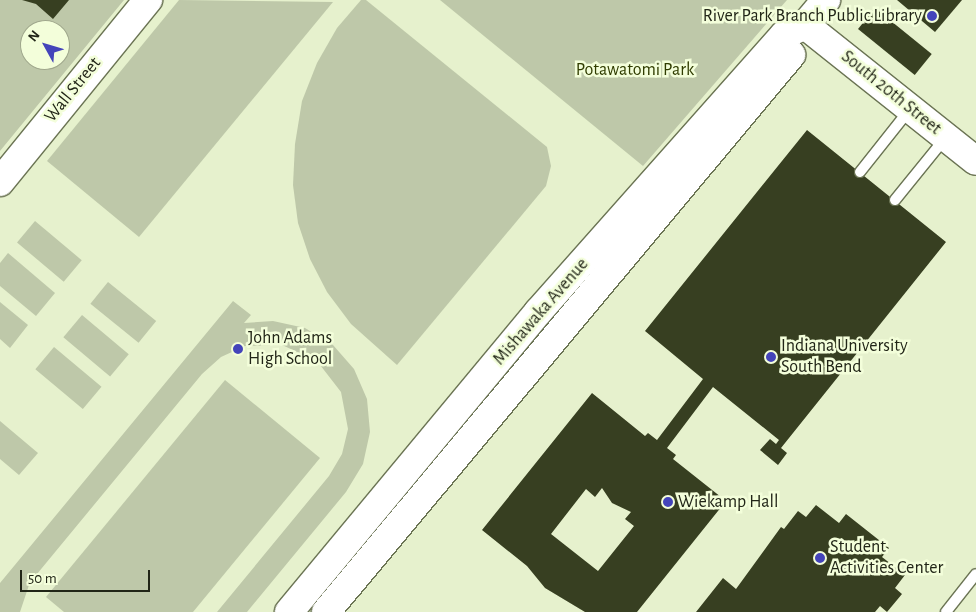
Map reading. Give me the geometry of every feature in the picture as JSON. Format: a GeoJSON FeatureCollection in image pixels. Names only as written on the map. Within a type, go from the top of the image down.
{"type":"FeatureCollection","features":[{"type":"Feature","properties":{"kind":"main road","name":"Wall Street"},"geometry":{"type":"LineString","coordinates":[[0,182],[148,0]]}},
{"type":"Feature","properties":{"kind":"main road","name":"Mishawaka Avenue"},"geometry":{"type":"LineString","coordinates":[[326,612],[799,46],[805,25],[826,0]]}},
{"type":"Feature","properties":{"kind":"main road","name":"Mishawaka Avenue"},"geometry":{"type":"LineString","coordinates":[[290,612],[538,312],[784,35],[805,25]]}},
{"type":"Feature","properties":{"kind":"main road","name":"South 20th Street"},"geometry":{"type":"LineString","coordinates":[[805,25],[976,161]]}},
{"type":"Feature","properties":{"kind":"lane"},"geometry":{"type":"LineString","coordinates":[[860,172],[911,108]]}},
{"type":"Feature","properties":{"kind":"lane"},"geometry":{"type":"LineString","coordinates":[[895,200],[946,137]]}},
{"type":"Feature","properties":{"kind":"lane"},"geometry":{"type":"LineString","coordinates":[[946,612],[976,574]]}},
{"type":"Feature","properties":{"kind":"green space"},"geometry":{"type":"Polygon","coordinates":[[[0,0],[124,0],[70,66],[70,20],[20,20],[20,70],[67,70],[0,151],[0,0]]]}},
{"type":"Feature","properties":{"kind":"green space"},"geometry":{"type":"Polygon","coordinates":[[[179,0],[333,2],[139,237],[47,161],[179,0]]]}},
{"type":"Feature","properties":{"kind":"green space"},"geometry":{"type":"Polygon","coordinates":[[[361,0],[366,0],[547,147],[551,166],[546,186],[397,365],[351,324],[327,292],[310,259],[298,223],[293,185],[295,144],[302,101],[317,63],[337,28],[361,0]]]}},
{"type":"Feature","properties":{"kind":"green space","name":"Potawatomi Park"},"geometry":{"type":"Polygon","coordinates":[[[440,0],[787,0],[643,166],[440,0]]]}},
{"type":"Feature","properties":{"kind":"green space"},"geometry":{"type":"Polygon","coordinates":[[[35,221],[82,260],[64,282],[17,242],[35,221]]]}},
{"type":"Feature","properties":{"kind":"green space"},"geometry":{"type":"Polygon","coordinates":[[[8,253],[55,293],[36,316],[0,286],[0,263],[8,253]]]}},
{"type":"Feature","properties":{"kind":"green space"},"geometry":{"type":"Polygon","coordinates":[[[108,282],[156,321],[139,343],[90,304],[108,282]]]}},
{"type":"Feature","properties":{"kind":"green space"},"geometry":{"type":"Polygon","coordinates":[[[233,301],[251,315],[244,323],[273,321],[305,328],[333,345],[354,369],[367,399],[370,432],[363,464],[346,492],[247,612],[217,612],[329,476],[342,454],[348,429],[341,392],[317,361],[282,345],[245,346],[221,357],[202,374],[37,574],[29,585],[20,612],[0,612],[0,583],[233,301]]]}},
{"type":"Feature","properties":{"kind":"green space"},"geometry":{"type":"Polygon","coordinates":[[[0,302],[28,325],[10,348],[0,339],[0,302]]]}},
{"type":"Feature","properties":{"kind":"green space"},"geometry":{"type":"Polygon","coordinates":[[[82,315],[129,354],[110,376],[63,337],[82,315]]]}},
{"type":"Feature","properties":{"kind":"green space"},"geometry":{"type":"Polygon","coordinates":[[[54,347],[101,387],[83,409],[35,369],[54,347]]]}},
{"type":"Feature","properties":{"kind":"green space"},"geometry":{"type":"Polygon","coordinates":[[[225,380],[320,458],[193,612],[64,612],[46,597],[225,380]]]}},
{"type":"Feature","properties":{"kind":"green space"},"geometry":{"type":"Polygon","coordinates":[[[0,421],[38,453],[19,475],[0,459],[0,421]]]}},
{"type":"Feature","properties":{"kind":"building"},"geometry":{"type":"Polygon","coordinates":[[[22,0],[69,0],[53,19],[36,4],[22,0]]]}},
{"type":"Feature","properties":{"kind":"building","name":"River Park Branch Public Library"},"geometry":{"type":"Polygon","coordinates":[[[897,0],[962,0],[935,32],[897,0]]]}},
{"type":"Feature","properties":{"kind":"building"},"geometry":{"type":"Polygon","coordinates":[[[875,8],[932,54],[915,75],[858,29],[875,8]]]}},
{"type":"Feature","properties":{"kind":"building"},"geometry":{"type":"Polygon","coordinates":[[[807,130],[946,242],[781,448],[787,453],[778,465],[760,450],[770,439],[776,444],[779,440],[713,387],[667,448],[676,455],[673,459],[726,501],[637,612],[585,612],[545,588],[527,566],[482,530],[592,393],[645,436],[648,433],[657,440],[703,379],[645,331],[807,130]],[[602,488],[595,497],[586,489],[551,534],[598,571],[634,526],[625,519],[631,512],[612,503],[602,488]]]}},
{"type":"Feature","properties":{"kind":"building","name":"Student Activities Center"},"geometry":{"type":"Polygon","coordinates":[[[816,505],[839,523],[846,514],[889,548],[882,557],[905,575],[895,588],[902,594],[887,612],[880,606],[875,612],[696,612],[723,578],[736,589],[781,527],[784,529],[798,511],[806,517],[816,505]]]}},
{"type":"Feature","properties":{"kind":"place","name":"River Park Branch Public Library"},"geometry":{"type":"Point","coordinates":[932,16]}},
{"type":"Feature","properties":{"kind":"place","name":"John Adams High School"},"geometry":{"type":"Point","coordinates":[238,349]}},
{"type":"Feature","properties":{"kind":"place","name":"Indiana University South Bend"},"geometry":{"type":"Point","coordinates":[771,357]}},
{"type":"Feature","properties":{"kind":"place","name":"Wiekamp Hall"},"geometry":{"type":"Point","coordinates":[668,502]}},
{"type":"Feature","properties":{"kind":"place","name":"Student Activities Center"},"geometry":{"type":"Point","coordinates":[820,558]}}]}
